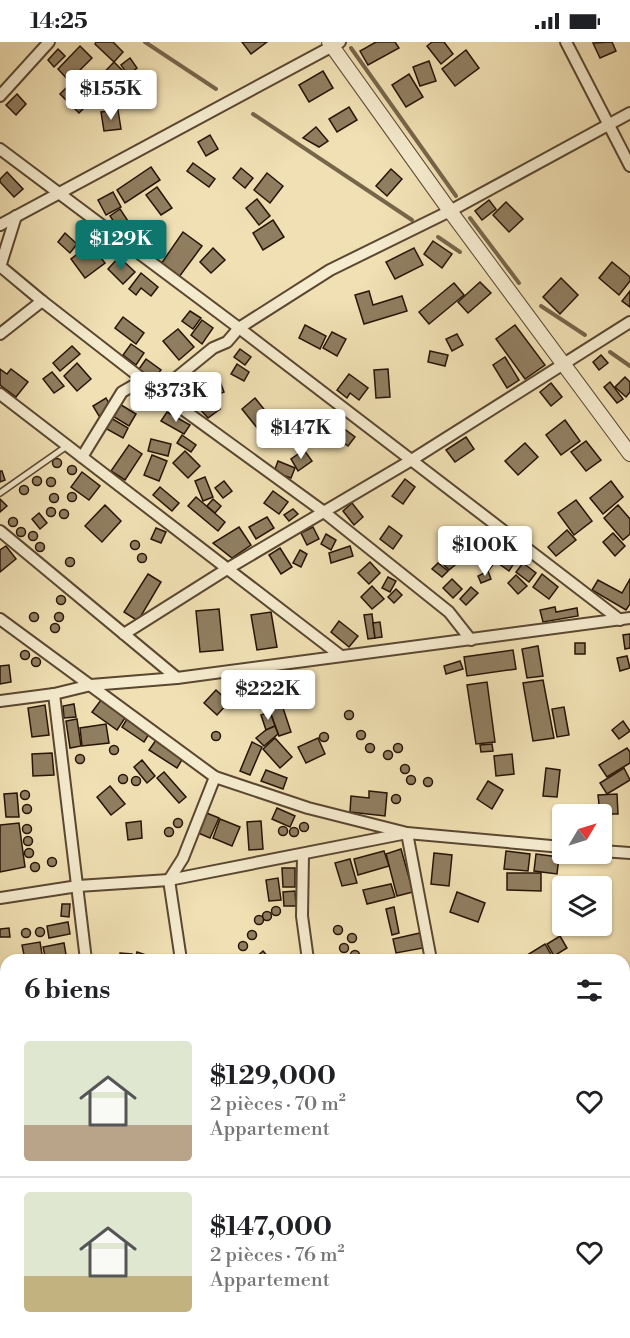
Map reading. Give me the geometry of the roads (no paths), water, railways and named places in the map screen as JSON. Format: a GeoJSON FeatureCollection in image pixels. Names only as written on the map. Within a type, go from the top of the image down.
{"type":"FeatureCollection","features":[{"type":"Feature","properties":{"kind":"street"},"geometry":{"type":"LineString","coordinates":[[0,96],[50,42]]}},
{"type":"Feature","properties":{"kind":"street"},"geometry":{"type":"LineString","coordinates":[[566,42],[630,166]]}},
{"type":"Feature","properties":{"kind":"street"},"geometry":{"type":"LineString","coordinates":[[0,225],[333,43],[450,211],[630,454]]}},
{"type":"Feature","properties":{"kind":"street"},"geometry":{"type":"LineString","coordinates":[[159,392],[213,348],[227,342],[239,328],[330,270],[450,211],[630,112]]}},
{"type":"Feature","properties":{"kind":"street"},"geometry":{"type":"LineString","coordinates":[[0,149],[239,328],[410,461],[625,619]]}},
{"type":"Feature","properties":{"kind":"street"},"geometry":{"type":"LineString","coordinates":[[16,216],[0,266],[42,302],[143,380],[324,512],[449,612],[471,640]]}},
{"type":"Feature","properties":{"kind":"street"},"geometry":{"type":"LineString","coordinates":[[0,334],[42,302]]}},
{"type":"Feature","properties":{"kind":"street"},"geometry":{"type":"LineString","coordinates":[[124,634],[227,569],[410,461],[630,322]]}},
{"type":"Feature","properties":{"kind":"street"},"geometry":{"type":"LineString","coordinates":[[82,457],[122,392],[143,380]]}},
{"type":"Feature","properties":{"kind":"street"},"geometry":{"type":"LineString","coordinates":[[0,394],[341,656]]}},
{"type":"Feature","properties":{"kind":"street"},"geometry":{"type":"LineString","coordinates":[[0,531],[177,678]]}},
{"type":"Feature","properties":{"kind":"street"},"geometry":{"type":"LineString","coordinates":[[0,619],[215,777],[308,808],[407,833],[552,846]]}},
{"type":"Feature","properties":{"kind":"street"},"geometry":{"type":"LineString","coordinates":[[0,701],[54,694],[92,685],[177,678],[625,619]]}},
{"type":"Feature","properties":{"kind":"street"},"geometry":{"type":"LineString","coordinates":[[54,694],[86,954]]}},
{"type":"Feature","properties":{"kind":"street"},"geometry":{"type":"LineString","coordinates":[[180,954],[169,880],[183,858],[215,777]]}},
{"type":"Feature","properties":{"kind":"street"},"geometry":{"type":"LineString","coordinates":[[0,898],[78,886],[169,880],[407,833]]}},
{"type":"Feature","properties":{"kind":"street"},"geometry":{"type":"LineString","coordinates":[[407,833],[430,954]]}},
{"type":"Feature","properties":{"kind":"street"},"geometry":{"type":"LineString","coordinates":[[612,852],[630,853]]}},
{"type":"Feature","properties":{"kind":"street"},"geometry":{"type":"LineString","coordinates":[[303,855],[302,916],[307,954]]}},
{"type":"Feature","properties":{"kind":"lane"},"geometry":{"type":"LineString","coordinates":[[0,494],[67,445]]}},
{"type":"Feature","properties":{"kind":"waterway"},"geometry":{"type":"LineString","coordinates":[[145,42],[216,89]]}},
{"type":"Feature","properties":{"kind":"waterway"},"geometry":{"type":"LineString","coordinates":[[351,48],[456,196]]}},
{"type":"Feature","properties":{"kind":"waterway"},"geometry":{"type":"LineString","coordinates":[[253,114],[412,220]]}},
{"type":"Feature","properties":{"kind":"waterway"},"geometry":{"type":"LineString","coordinates":[[470,218],[519,283]]}},
{"type":"Feature","properties":{"kind":"waterway"},"geometry":{"type":"LineString","coordinates":[[438,237],[460,252]]}},
{"type":"Feature","properties":{"kind":"waterway"},"geometry":{"type":"LineString","coordinates":[[541,306],[585,335]]}},
{"type":"Feature","properties":{"kind":"waterway"},"geometry":{"type":"LineString","coordinates":[[610,352],[630,366]]}}]}
